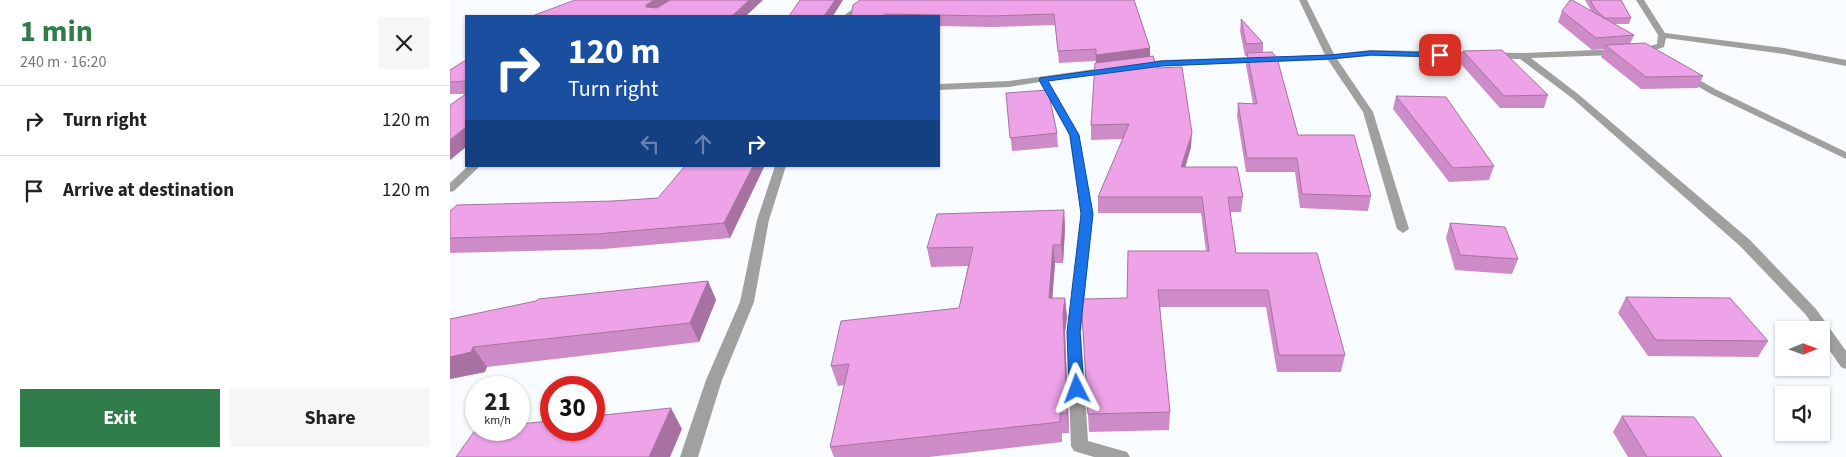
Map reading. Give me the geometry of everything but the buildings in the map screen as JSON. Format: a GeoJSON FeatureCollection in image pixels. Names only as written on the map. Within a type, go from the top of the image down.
{"type":"FeatureCollection","features":[{"type":"Feature","properties":{"kind":"street"},"geometry":{"type":"LineString","coordinates":[[848,15],[871,0]]}},
{"type":"Feature","properties":{"kind":"street"},"geometry":{"type":"LineString","coordinates":[[1303,0],[1330,57],[1368,112],[1403,229]]}},
{"type":"Feature","properties":{"kind":"street"},"geometry":{"type":"LineString","coordinates":[[1134,67],[1162,63],[1330,57],[1371,53],[1522,56],[1644,51],[1661,46],[1662,34],[1640,0]]}},
{"type":"Feature","properties":{"kind":"street"},"geometry":{"type":"LineString","coordinates":[[1662,34],[1784,51],[1846,63]]}},
{"type":"Feature","properties":{"kind":"street"},"geometry":{"type":"LineString","coordinates":[[1644,51],[1660,60]]}},
{"type":"Feature","properties":{"kind":"street"},"geometry":{"type":"LineString","coordinates":[[1522,56],[1575,96],[1745,243],[1811,312],[1846,363]]}},
{"type":"Feature","properties":{"kind":"street"},"geometry":{"type":"LineString","coordinates":[[940,87],[1009,84],[1116,69]]}},
{"type":"Feature","properties":{"kind":"street"},"geometry":{"type":"LineString","coordinates":[[1675,69],[1714,92],[1846,156]]}},
{"type":"Feature","properties":{"kind":"street"},"geometry":{"type":"LineString","coordinates":[[1043,80],[1074,135],[1087,214],[1074,332],[1080,446],[1121,457]]}},
{"type":"Feature","properties":{"kind":"street"},"geometry":{"type":"LineString","coordinates":[[450,189],[474,167]]}},
{"type":"Feature","properties":{"kind":"street"},"geometry":{"type":"LineString","coordinates":[[689,457],[714,380],[747,302],[763,220],[781,167]]}},
{"type":"Feature","properties":{"kind":"route"},"geometry":{"type":"LineString","coordinates":[[1077,389],[1074,332],[1087,214],[1074,135],[1043,80],[1162,63],[1330,57],[1371,53],[1440,55]]}}]}
